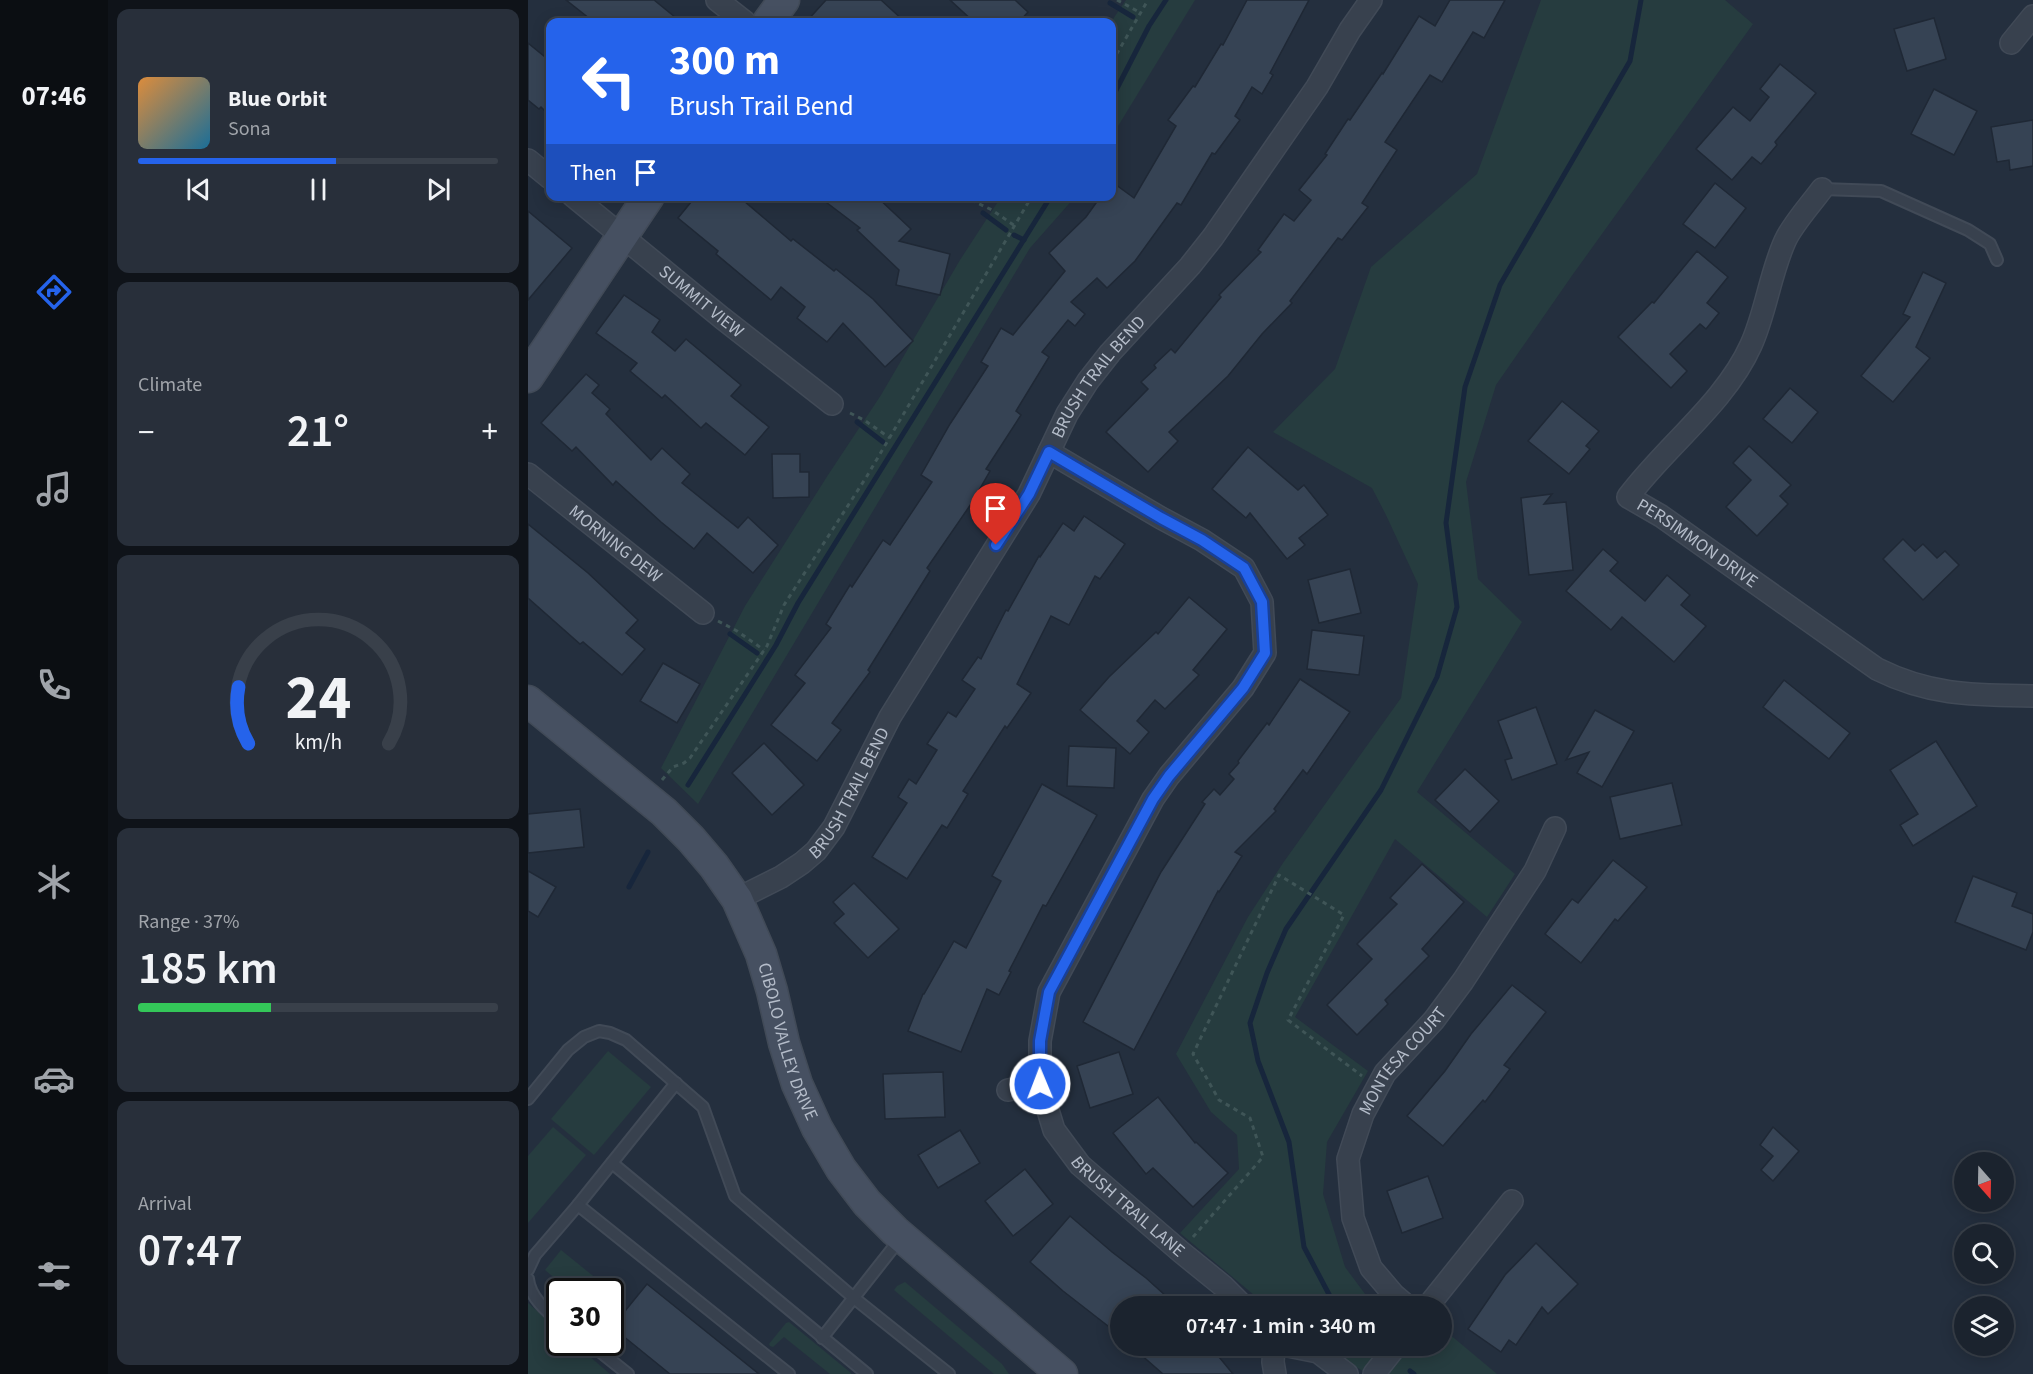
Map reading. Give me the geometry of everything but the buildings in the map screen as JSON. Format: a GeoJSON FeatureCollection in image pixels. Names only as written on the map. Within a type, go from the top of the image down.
{"type":"FeatureCollection","features":[{"type":"Feature","properties":{"kind":"main road"},"geometry":{"type":"LineString","coordinates":[[771,18],[784,0]]}},
{"type":"Feature","properties":{"kind":"main road"},"geometry":{"type":"LineString","coordinates":[[528,378],[646,201]]}},
{"type":"Feature","properties":{"kind":"main road","name":"CIBOLO VALLEY DRIVE"},"geometry":{"type":"LineString","coordinates":[[528,701],[664,812],[714,866],[737,899],[761,954],[797,1083],[817,1128],[842,1170],[867,1203],[902,1237],[1062,1374]]}},
{"type":"Feature","properties":{"kind":"street"},"geometry":{"type":"LineString","coordinates":[[717,0],[740,18]]}},
{"type":"Feature","properties":{"kind":"street","name":"BRUSH TRAIL BEND"},"geometry":{"type":"LineString","coordinates":[[737,899],[781,877],[802,863],[816,851],[834,827],[890,717],[1029,494],[1067,414],[1088,381],[1213,237],[1317,87],[1350,30],[1371,0]]}},
{"type":"Feature","properties":{"kind":"street"},"geometry":{"type":"LineString","coordinates":[[2011,43],[2033,16]]}},
{"type":"Feature","properties":{"kind":"street"},"geometry":{"type":"LineString","coordinates":[[528,160],[546,175]]}},
{"type":"Feature","properties":{"kind":"street","name":"PERSIMMON DRIVE"},"geometry":{"type":"LineString","coordinates":[[1822,189],[1785,240],[1751,345],[1735,374],[1717,399],[1648,470],[1628,497],[1661,516],[1877,669],[1901,681],[1938,691],[2033,696]]}},
{"type":"Feature","properties":{"kind":"street","name":"SUMMIT VIEW"},"geometry":{"type":"LineString","coordinates":[[579,201],[832,404]]}},
{"type":"Feature","properties":{"kind":"street","name":"BRUSH TRAIL LANE"},"geometry":{"type":"LineString","coordinates":[[1049,452],[1202,540],[1244,568],[1262,602],[1265,653],[1243,688],[1169,776],[1153,799],[1049,992],[1040,1041],[1040,1084],[1054,1130],[1080,1165],[1233,1296]]}},
{"type":"Feature","properties":{"kind":"street","name":"MORNING DEW"},"geometry":{"type":"LineString","coordinates":[[528,474],[704,613]]}},
{"type":"Feature","properties":{"kind":"street","name":"MONTESA COURT"},"geometry":{"type":"LineString","coordinates":[[1395,1296],[1371,1268],[1353,1218],[1348,1159],[1363,1114],[1385,1073],[1434,1020],[1463,981],[1535,871],[1555,828]]}},
{"type":"Feature","properties":{"kind":"street"},"geometry":{"type":"LineString","coordinates":[[1008,1090],[1040,1084]]}},
{"type":"Feature","properties":{"kind":"street"},"geometry":{"type":"LineString","coordinates":[[1436,1296],[1512,1201]]}},
{"type":"Feature","properties":{"kind":"street"},"geometry":{"type":"LineString","coordinates":[[1273,1356],[1275,1374]]}},
{"type":"Feature","properties":{"kind":"street"},"geometry":{"type":"LineString","coordinates":[[1323,1356],[1347,1374]]}},
{"type":"Feature","properties":{"kind":"street"},"geometry":{"type":"LineString","coordinates":[[1374,1374],[1388,1356]]}},
{"type":"Feature","properties":{"kind":"lane"},"geometry":{"type":"LineString","coordinates":[[1822,189],[1881,191],[1968,230],[1990,244],[1997,260]]}},
{"type":"Feature","properties":{"kind":"lane"},"geometry":{"type":"LineString","coordinates":[[528,1099],[568,1050],[584,1037],[599,1031],[626,1040],[703,1107],[735,1197],[854,1298],[949,1374]]}},
{"type":"Feature","properties":{"kind":"lane"},"geometry":{"type":"LineString","coordinates":[[528,1270],[535,1255],[676,1083]]}},
{"type":"Feature","properties":{"kind":"lane"},"geometry":{"type":"LineString","coordinates":[[612,1163],[867,1374]]}},
{"type":"Feature","properties":{"kind":"lane"},"geometry":{"type":"LineString","coordinates":[[578,1205],[789,1374]]}},
{"type":"Feature","properties":{"kind":"lane"},"geometry":{"type":"LineString","coordinates":[[822,1338],[902,1237]]}},
{"type":"Feature","properties":{"kind":"lane"},"geometry":{"type":"LineString","coordinates":[[528,1279],[529,1288],[546,1311]]}},
{"type":"Feature","properties":{"kind":"lane"},"geometry":{"type":"LineString","coordinates":[[606,1356],[628,1374]]}},
{"type":"Feature","properties":{"kind":"path"},"geometry":{"type":"LineString","coordinates":[[1117,0],[1141,13]]}},
{"type":"Feature","properties":{"kind":"path"},"geometry":{"type":"LineString","coordinates":[[1116,55],[1148,0]]}},
{"type":"Feature","properties":{"kind":"path"},"geometry":{"type":"LineString","coordinates":[[973,201],[992,210],[1015,226]]}},
{"type":"Feature","properties":{"kind":"path"},"geometry":{"type":"LineString","coordinates":[[647,798],[673,767],[690,758],[764,650],[784,605],[890,438],[1029,201]]}},
{"type":"Feature","properties":{"kind":"path"},"geometry":{"type":"LineString","coordinates":[[832,404],[864,420],[890,438]]}},
{"type":"Feature","properties":{"kind":"path"},"geometry":{"type":"LineString","coordinates":[[704,613],[737,631],[764,650]]}},
{"type":"Feature","properties":{"kind":"path"},"geometry":{"type":"LineString","coordinates":[[1180,1252],[1263,1157],[1250,1118],[1219,1100],[1193,1054],[1279,875],[1344,915],[1288,1020],[1377,1087]]}},
{"type":"Feature","properties":{"kind":"green space"},"geometry":{"type":"Polygon","coordinates":[[[1126,0],[1195,0],[1116,129],[1116,18],[1114,18],[1126,0]]]}},
{"type":"Feature","properties":{"kind":"green space"},"geometry":{"type":"Polygon","coordinates":[[[1541,0],[1725,0],[1753,24],[1496,385],[1466,482],[1478,579],[1522,622],[1417,792],[1515,874],[1487,917],[1395,839],[1295,1017],[1368,1071],[1327,1142],[1323,1194],[1345,1267],[1367,1296],[1255,1296],[1180,1233],[1239,1169],[1237,1135],[1211,1112],[1176,1054],[1248,917],[1283,863],[1401,698],[1418,584],[1372,488],[1273,432],[1335,369],[1371,267],[1477,174],[1541,0]]]}},
{"type":"Feature","properties":{"kind":"green space"},"geometry":{"type":"Polygon","coordinates":[[[998,201],[1071,201],[1030,248],[698,804],[661,768],[745,606],[881,395],[960,260],[998,201]]]}},
{"type":"Feature","properties":{"kind":"green space"},"geometry":{"type":"Polygon","coordinates":[[[608,1051],[651,1087],[594,1155],[551,1119],[608,1051]]]}},
{"type":"Feature","properties":{"kind":"green space"},"geometry":{"type":"Polygon","coordinates":[[[553,1127],[586,1155],[528,1223],[528,1156],[553,1127]]]}},
{"type":"Feature","properties":{"kind":"green space"},"geometry":{"type":"Polygon","coordinates":[[[561,1250],[596,1278],[555,1278],[545,1270],[561,1250]]]}},
{"type":"Feature","properties":{"kind":"green space"},"geometry":{"type":"Polygon","coordinates":[[[905,1282],[1002,1364],[1009,1374],[994,1374],[894,1290],[905,1282]]]}},
{"type":"Feature","properties":{"kind":"green space"},"geometry":{"type":"Polygon","coordinates":[[[528,1303],[546,1319],[546,1356],[589,1356],[610,1374],[528,1374],[528,1303]]]}},
{"type":"Feature","properties":{"kind":"green space"},"geometry":{"type":"Polygon","coordinates":[[[789,1322],[851,1374],[830,1374],[784,1337],[773,1347],[770,1346],[769,1344],[789,1322]]]}},
{"type":"Feature","properties":{"kind":"green space"},"geometry":{"type":"Polygon","coordinates":[[[1452,1336],[1497,1374],[1368,1374],[1338,1356],[1452,1356],[1452,1336]]]}},
{"type":"Feature","properties":{"kind":"waterway"},"geometry":{"type":"LineString","coordinates":[[1116,90],[1149,26],[1166,0]]}},
{"type":"Feature","properties":{"kind":"waterway"},"geometry":{"type":"LineString","coordinates":[[1330,1296],[1304,1247],[1289,1142],[1258,1061],[1250,1023],[1267,973],[1286,929],[1381,790],[1437,677],[1457,607],[1446,523],[1465,387],[1500,285],[1630,61],[1641,0]]}},
{"type":"Feature","properties":{"kind":"waterway"},"geometry":{"type":"LineString","coordinates":[[1110,3],[1133,17]]}},
{"type":"Feature","properties":{"kind":"waterway"},"geometry":{"type":"LineString","coordinates":[[688,785],[776,645],[798,603],[1048,201]]}},
{"type":"Feature","properties":{"kind":"waterway"},"geometry":{"type":"LineString","coordinates":[[983,213],[1006,230]]}},
{"type":"Feature","properties":{"kind":"waterway"},"geometry":{"type":"LineString","coordinates":[[1014,235],[1024,240]]}},
{"type":"Feature","properties":{"kind":"waterway"},"geometry":{"type":"LineString","coordinates":[[857,422],[883,442]]}},
{"type":"Feature","properties":{"kind":"waterway"},"geometry":{"type":"LineString","coordinates":[[730,634],[757,653]]}},
{"type":"Feature","properties":{"kind":"waterway"},"geometry":{"type":"LineString","coordinates":[[629,887],[648,852]]}},
{"type":"Feature","properties":{"kind":"waterway"},"geometry":{"type":"LineString","coordinates":[[1410,1371],[1414,1374]]}},
{"type":"Feature","properties":{"kind":"route"},"geometry":{"type":"LineString","coordinates":[[996,545],[1029,494],[1049,452],[1202,540],[1244,568],[1262,602],[1265,653],[1243,688],[1169,776],[1153,799],[1049,992],[1040,1041],[1040,1084]]}}]}
